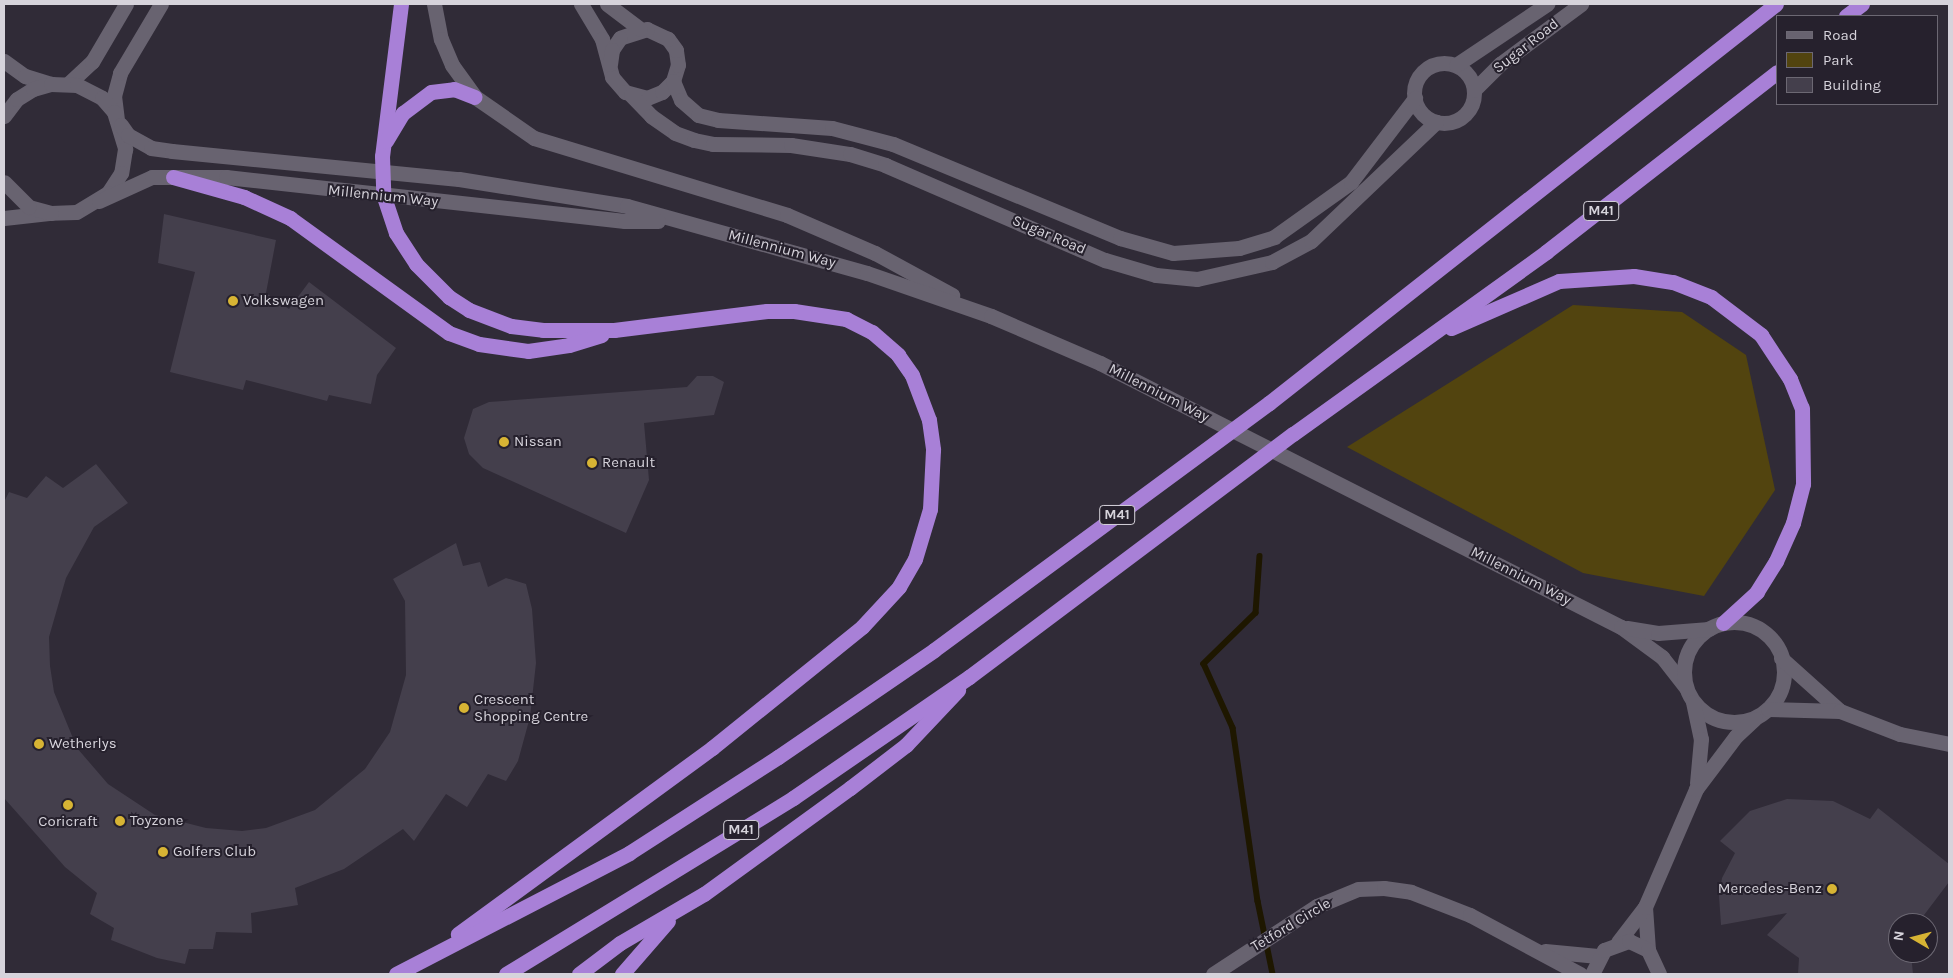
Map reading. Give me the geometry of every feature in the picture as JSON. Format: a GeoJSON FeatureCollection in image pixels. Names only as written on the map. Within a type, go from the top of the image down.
{"type":"FeatureCollection","features":[{"type":"Feature","properties":{"kind":"highway"},"geometry":{"type":"LineString","coordinates":[[401,4],[382,156],[384,194],[396,233],[416,264],[448,297],[469,310],[512,326],[614,330],[794,310],[846,319],[872,332],[912,375],[929,420],[932,470],[930,509],[915,559],[898,587],[862,627],[712,748],[416,965]]}},
{"type":"Feature","properties":{"kind":"highway","name":"M41"},"geometry":{"type":"LineString","coordinates":[[396,974],[629,853],[778,757],[934,650],[1269,403],[1776,4]]}},
{"type":"Feature","properties":{"kind":"highway"},"geometry":{"type":"LineString","coordinates":[[1847,15],[1862,4]]}},
{"type":"Feature","properties":{"kind":"highway","name":"M41"},"geometry":{"type":"LineString","coordinates":[[506,974],[793,798],[969,677],[1612,202],[1776,73]]}},
{"type":"Feature","properties":{"kind":"highway"},"geometry":{"type":"LineString","coordinates":[[382,156],[394,124],[422,97],[447,89],[475,97]]}},
{"type":"Feature","properties":{"kind":"highway"},"geometry":{"type":"LineString","coordinates":[[173,177],[244,197],[290,218],[421,317],[448,333],[479,344],[528,352],[569,345],[614,330]]}},
{"type":"Feature","properties":{"kind":"highway"},"geometry":{"type":"LineString","coordinates":[[1419,343],[1528,292],[1588,276],[1673,282],[1711,296],[1760,336],[1790,379],[1802,408],[1803,484],[1793,523],[1776,561],[1757,592],[1716,626]]}},
{"type":"Feature","properties":{"kind":"highway"},"geometry":{"type":"LineString","coordinates":[[579,974],[620,943],[678,910],[906,745],[969,677]]}},
{"type":"Feature","properties":{"kind":"highway"},"geometry":{"type":"LineString","coordinates":[[622,974],[678,910]]}},
{"type":"Feature","properties":{"kind":"street"},"geometry":{"type":"LineString","coordinates":[[68,84],[92,62],[126,4]]}},
{"type":"Feature","properties":{"kind":"street"},"geometry":{"type":"LineString","coordinates":[[99,202],[121,173],[125,149],[114,96],[120,74],[161,4]]}},
{"type":"Feature","properties":{"kind":"street"},"geometry":{"type":"LineString","coordinates":[[434,4],[441,39],[452,65],[475,97],[534,138],[787,216],[875,253],[991,316]]}},
{"type":"Feature","properties":{"kind":"street"},"geometry":{"type":"LineString","coordinates":[[581,4],[595,25],[616,82],[631,95],[655,96],[673,81],[678,65],[672,44],[662,34],[640,29],[607,4]]}},
{"type":"Feature","properties":{"kind":"street","name":"Sugar Road"},"geometry":{"type":"LineString","coordinates":[[1456,65],[1547,4]]}},
{"type":"Feature","properties":{"kind":"street","name":"Sugar Road"},"geometry":{"type":"LineString","coordinates":[[1474,90],[1500,64],[1581,4]]}},
{"type":"Feature","properties":{"kind":"street"},"geometry":{"type":"LineString","coordinates":[[610,64],[620,38],[640,29]]}},
{"type":"Feature","properties":{"kind":"street"},"geometry":{"type":"LineString","coordinates":[[4,61],[25,76],[51,84],[68,84],[102,98],[119,122]]}},
{"type":"Feature","properties":{"kind":"street"},"geometry":{"type":"LineString","coordinates":[[1432,65],[1456,65],[1468,75],[1474,90],[1466,113],[1456,120],[1436,122],[1422,113],[1414,98],[1422,73],[1432,65]]}},
{"type":"Feature","properties":{"kind":"street","name":"Sugar Road"},"geometry":{"type":"LineString","coordinates":[[673,81],[681,100],[698,116],[832,128],[892,144],[1120,238],[1174,254],[1239,248],[1274,237],[1351,182],[1414,98]]}},
{"type":"Feature","properties":{"kind":"street"},"geometry":{"type":"LineString","coordinates":[[4,116],[25,93],[51,84]]}},
{"type":"Feature","properties":{"kind":"street","name":"Sugar Road"},"geometry":{"type":"LineString","coordinates":[[631,95],[651,116],[675,133],[694,140],[791,145],[850,154],[885,164],[1105,260],[1156,275],[1197,279],[1272,262],[1311,240],[1436,122]]}},
{"type":"Feature","properties":{"kind":"street","name":"Millennium Way"},"geometry":{"type":"LineString","coordinates":[[119,122],[128,136],[152,148],[438,178],[571,195],[627,206],[672,221],[867,273],[991,316],[1158,392],[1621,627],[1662,658],[1689,694]]}},
{"type":"Feature","properties":{"kind":"street","name":"Millennium Way"},"geometry":{"type":"LineString","coordinates":[[4,218],[76,212],[139,181],[173,177],[226,178],[625,221],[672,221]]}},
{"type":"Feature","properties":{"kind":"street"},"geometry":{"type":"LineString","coordinates":[[4,182],[20,200],[50,213]]}},
{"type":"Feature","properties":{"kind":"street"},"geometry":{"type":"LineString","coordinates":[[1696,789],[1701,739],[1684,667],[1690,648],[1716,626],[1748,624],[1759,629],[1768,636],[1781,658],[1840,711],[1900,734],[1949,744]]}},
{"type":"Feature","properties":{"kind":"street","name":"Millennium Way"},"geometry":{"type":"LineString","coordinates":[[1621,627],[1658,633],[1716,626]]}},
{"type":"Feature","properties":{"kind":"street"},"geometry":{"type":"LineString","coordinates":[[1592,974],[1598,956],[1618,942],[1645,907],[1696,789],[1736,736],[1762,712],[1782,685],[1781,658]]}},
{"type":"Feature","properties":{"kind":"street"},"geometry":{"type":"LineString","coordinates":[[1689,694],[1710,716],[1721,721],[1746,721],[1762,712],[1840,711]]}},
{"type":"Feature","properties":{"kind":"street","name":"Tetford Circle"},"geometry":{"type":"LineString","coordinates":[[1213,974],[1304,915],[1358,889],[1402,890],[1470,915],[1541,950],[1580,974]]}},
{"type":"Feature","properties":{"kind":"street"},"geometry":{"type":"LineString","coordinates":[[1645,907],[1648,950],[1659,974]]}},
{"type":"Feature","properties":{"kind":"street"},"geometry":{"type":"LineString","coordinates":[[1618,942],[1629,942],[1648,950]]}},
{"type":"Feature","properties":{"kind":"street","name":"Tetford Circle"},"geometry":{"type":"LineString","coordinates":[[1541,950],[1598,956]]}},
{"type":"Feature","properties":{"kind":"green space"},"geometry":{"type":"Polygon","coordinates":[[[1573,305],[1682,312],[1746,355],[1775,490],[1704,596],[1583,573],[1347,447],[1573,305]]]}},
{"type":"Feature","properties":{"kind":"building","name":"Volkswagen"},"geometry":{"type":"Polygon","coordinates":[[[164,214],[276,240],[266,293],[289,309],[309,282],[396,348],[377,375],[371,404],[329,395],[327,401],[246,380],[243,390],[170,372],[195,272],[158,263],[164,214]]]}},
{"type":"Feature","properties":{"kind":"building","name":"Renault"},"geometry":{"type":"Polygon","coordinates":[[[697,376],[713,376],[724,382],[714,415],[644,423],[649,480],[626,533],[483,468],[469,454],[464,438],[473,409],[489,402],[687,387],[697,376]]]}},
{"type":"Feature","properties":{"kind":"building","name":"Crescent Shopping Centre"},"geometry":{"type":"Polygon","coordinates":[[[96,464],[128,503],[94,527],[66,578],[49,637],[50,666],[54,692],[77,748],[108,784],[155,815],[206,828],[242,831],[266,828],[315,810],[365,769],[390,732],[406,675],[405,601],[393,579],[456,543],[463,566],[480,562],[488,587],[506,578],[526,584],[532,609],[536,663],[530,717],[518,761],[506,781],[488,774],[467,807],[446,794],[414,841],[403,829],[344,869],[295,888],[298,905],[251,913],[252,933],[216,932],[213,949],[189,949],[185,964],[157,958],[111,940],[114,928],[90,914],[97,893],[65,867],[4,798],[4,502],[9,492],[27,498],[46,476],[63,488],[96,464]]]}},
{"type":"Feature","properties":{"kind":"building","name":"Mercedes-Benz"},"geometry":{"type":"Polygon","coordinates":[[[1787,799],[1833,801],[1870,819],[1878,808],[1949,864],[1949,882],[1926,913],[1888,913],[1888,963],[1912,963],[1913,974],[1798,974],[1799,958],[1767,935],[1787,913],[1721,925],[1719,896],[1722,878],[1735,853],[1720,841],[1750,811],[1787,799]]]}},
{"type":"Feature","properties":{"kind":"waterway"},"geometry":{"type":"LineString","coordinates":[[1260,556],[1256,613],[1204,664],[1233,728],[1258,901],[1273,974]]}},
{"type":"Feature","properties":{"kind":"place","name":"Volkswagen"},"geometry":{"type":"Point","coordinates":[233,301]}},
{"type":"Feature","properties":{"kind":"place","name":"Nissan"},"geometry":{"type":"Point","coordinates":[504,442]}},
{"type":"Feature","properties":{"kind":"place","name":"Renault"},"geometry":{"type":"Point","coordinates":[592,463]}},
{"type":"Feature","properties":{"kind":"place","name":"Crescent Shopping Centre"},"geometry":{"type":"Point","coordinates":[464,708]}},
{"type":"Feature","properties":{"kind":"place","name":"Wetherlys"},"geometry":{"type":"Point","coordinates":[39,744]}},
{"type":"Feature","properties":{"kind":"place","name":"Coricraft"},"geometry":{"type":"Point","coordinates":[68,805]}},
{"type":"Feature","properties":{"kind":"place","name":"Toyzone"},"geometry":{"type":"Point","coordinates":[120,821]}},
{"type":"Feature","properties":{"kind":"place","name":"Golfers Club"},"geometry":{"type":"Point","coordinates":[163,852]}},
{"type":"Feature","properties":{"kind":"place","name":"Mercedes-Benz"},"geometry":{"type":"Point","coordinates":[1832,889]}}]}
